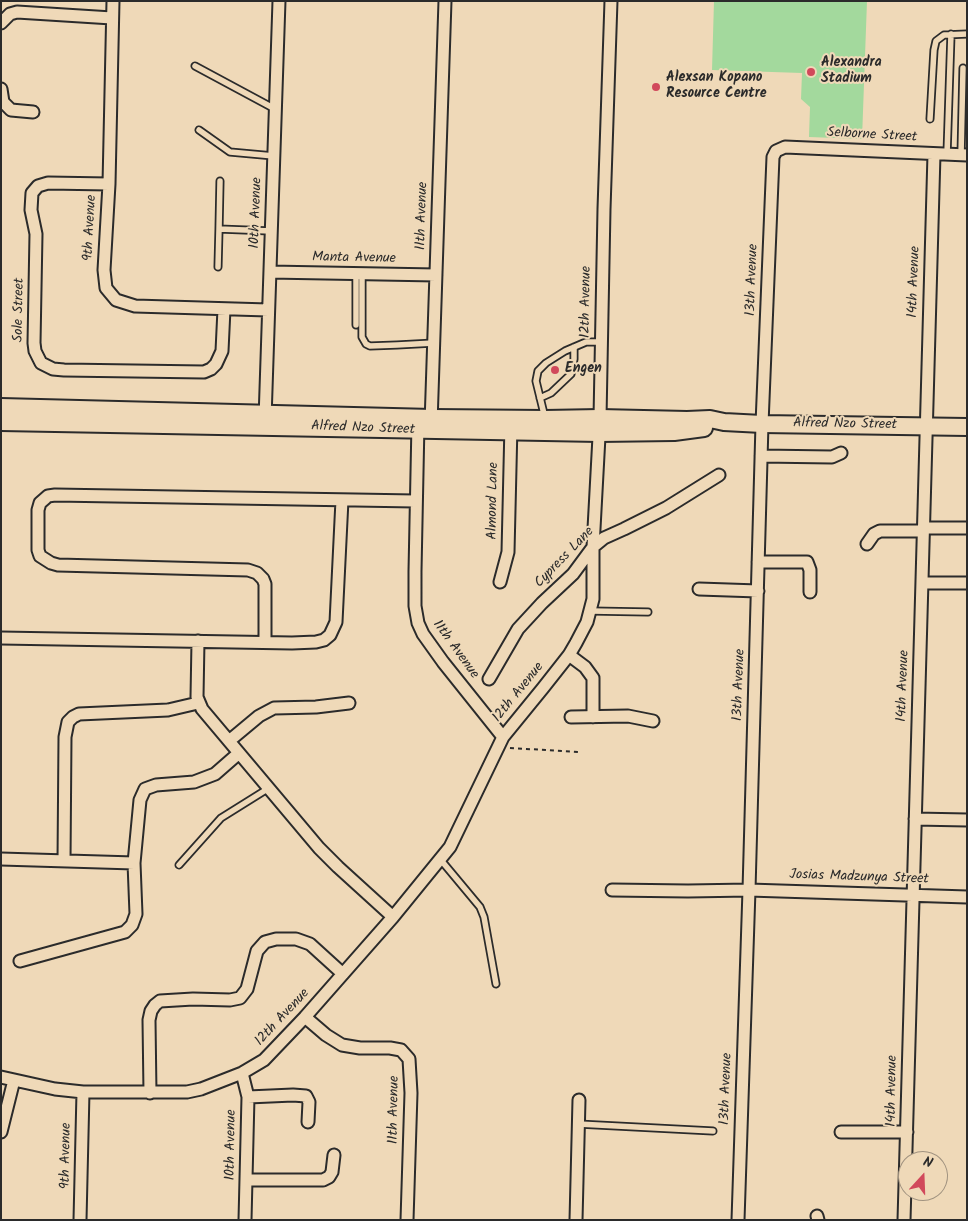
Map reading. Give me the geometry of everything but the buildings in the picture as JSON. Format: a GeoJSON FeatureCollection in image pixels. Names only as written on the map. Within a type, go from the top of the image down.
{"type":"FeatureCollection","features":[{"type":"Feature","properties":{"kind":"street","name":"9th Avenue"},"geometry":{"type":"LineString","coordinates":[[113,1],[109,184],[104,270],[106,288],[116,300],[135,306],[268,310]]}},
{"type":"Feature","properties":{"kind":"street","name":"10th Avenue"},"geometry":{"type":"LineString","coordinates":[[265,420],[279,1]]}},
{"type":"Feature","properties":{"kind":"street","name":"11th Avenue"},"geometry":{"type":"LineString","coordinates":[[444,1],[434,343],[415,501],[415,606],[418,623],[423,634],[503,737]]}},
{"type":"Feature","properties":{"kind":"street","name":"12th Avenue"},"geometry":{"type":"LineString","coordinates":[[1,1077],[55,1089],[83,1092],[150,1093],[195,1091],[242,1073],[257,1065],[271,1054],[305,1017],[393,917],[440,860],[456,837],[503,737],[569,655],[583,630],[591,611],[593,599],[593,547],[600,425],[610,1]]}},
{"type":"Feature","properties":{"kind":"street"},"geometry":{"type":"LineString","coordinates":[[1,23],[10,14],[17,12],[112,18]]}},
{"type":"Feature","properties":{"kind":"street"},"geometry":{"type":"LineString","coordinates":[[1,89],[3,102],[11,110],[16,112],[34,112]]}},
{"type":"Feature","properties":{"kind":"street","name":"Selborne Street"},"geometry":{"type":"LineString","coordinates":[[776,151],[785,147],[964,155]]}},
{"type":"Feature","properties":{"kind":"street","name":"13th Avenue"},"geometry":{"type":"LineString","coordinates":[[738,1220],[762,424],[772,163],[776,151]]}},
{"type":"Feature","properties":{"kind":"street","name":"14th Avenue"},"geometry":{"type":"LineString","coordinates":[[904,1220],[934,154]]}},
{"type":"Feature","properties":{"kind":"street","name":"Sole Street"},"geometry":{"type":"LineString","coordinates":[[109,184],[48,184],[38,186],[32,193],[30,204],[36,240],[34,343],[35,352],[41,363],[53,369],[64,370],[204,372],[216,364],[222,351],[224,309]]}},
{"type":"Feature","properties":{"kind":"street","name":"Manta Avenue"},"geometry":{"type":"LineString","coordinates":[[270,272],[436,275]]}},
{"type":"Feature","properties":{"kind":"street","name":"Alfred Nzo Street"},"geometry":{"type":"LineString","coordinates":[[1,407],[265,420],[425,425],[600,425],[714,419],[724,422],[762,424],[967,427]]}},
{"type":"Feature","properties":{"kind":"street","name":"Alfred Nzo Street"},"geometry":{"type":"LineString","coordinates":[[1,422],[265,420]]}},
{"type":"Feature","properties":{"kind":"street","name":"Almond Lane"},"geometry":{"type":"LineString","coordinates":[[500,582],[508,552],[511,426]]}},
{"type":"Feature","properties":{"kind":"street"},"geometry":{"type":"LineString","coordinates":[[761,456],[832,457],[841,453]]}},
{"type":"Feature","properties":{"kind":"street","name":"Cypress Lane"},"geometry":{"type":"LineString","coordinates":[[489,680],[518,629],[573,574],[593,547],[604,538],[658,512],[719,475]]}},
{"type":"Feature","properties":{"kind":"street"},"geometry":{"type":"LineString","coordinates":[[265,641],[265,584],[257,573],[248,570],[51,564],[40,556],[38,550],[38,510],[40,503],[48,496],[55,495],[415,501]]}},
{"type":"Feature","properties":{"kind":"street"},"geometry":{"type":"LineString","coordinates":[[1,638],[316,642],[330,635],[336,622],[342,500]]}},
{"type":"Feature","properties":{"kind":"street"},"geometry":{"type":"LineString","coordinates":[[867,544],[874,534],[880,531],[967,528]]}},
{"type":"Feature","properties":{"kind":"street"},"geometry":{"type":"LineString","coordinates":[[758,562],[807,562],[810,570],[810,592]]}},
{"type":"Feature","properties":{"kind":"street"},"geometry":{"type":"LineString","coordinates":[[922,583],[967,583]]}},
{"type":"Feature","properties":{"kind":"street"},"geometry":{"type":"LineString","coordinates":[[699,589],[758,591]]}},
{"type":"Feature","properties":{"kind":"street"},"geometry":{"type":"LineString","coordinates":[[198,641],[198,703],[332,861],[393,917]]}},
{"type":"Feature","properties":{"kind":"street"},"geometry":{"type":"LineString","coordinates":[[569,655],[585,667],[593,678],[593,717]]}},
{"type":"Feature","properties":{"kind":"street"},"geometry":{"type":"LineString","coordinates":[[64,861],[65,737],[68,722],[79,714],[168,710],[198,703]]}},
{"type":"Feature","properties":{"kind":"street"},"geometry":{"type":"LineString","coordinates":[[230,741],[259,716],[274,708],[316,707],[349,703]]}},
{"type":"Feature","properties":{"kind":"street"},"geometry":{"type":"LineString","coordinates":[[572,716],[628,716],[653,721]]}},
{"type":"Feature","properties":{"kind":"street"},"geometry":{"type":"LineString","coordinates":[[20,961],[125,932],[132,925],[136,914],[134,863],[140,800],[146,789],[156,785],[194,782],[203,779],[215,774],[239,753]]}},
{"type":"Feature","properties":{"kind":"street"},"geometry":{"type":"LineString","coordinates":[[915,820],[967,820]]}},
{"type":"Feature","properties":{"kind":"street"},"geometry":{"type":"LineString","coordinates":[[1,859],[134,863]]}},
{"type":"Feature","properties":{"kind":"street","name":"Josias Madzunya Street"},"geometry":{"type":"LineString","coordinates":[[612,890],[749,890],[967,897]]}},
{"type":"Feature","properties":{"kind":"street"},"geometry":{"type":"LineString","coordinates":[[150,1093],[149,1020],[151,1011],[160,1001],[193,999],[230,1000],[240,998],[247,989],[257,951],[264,942],[276,938],[296,939],[310,944],[343,974]]}},
{"type":"Feature","properties":{"kind":"street","name":"11th Avenue"},"geometry":{"type":"LineString","coordinates":[[305,1017],[326,1035],[342,1045],[401,1050],[409,1058],[411,1093],[407,1220]]}},
{"type":"Feature","properties":{"kind":"street","name":"10th Avenue"},"geometry":{"type":"LineString","coordinates":[[242,1073],[248,1097],[245,1220]]}},
{"type":"Feature","properties":{"kind":"street"},"geometry":{"type":"LineString","coordinates":[[1,1132],[14,1080]]}},
{"type":"Feature","properties":{"kind":"street","name":"9th Avenue"},"geometry":{"type":"LineString","coordinates":[[80,1220],[83,1092]]}},
{"type":"Feature","properties":{"kind":"street"},"geometry":{"type":"LineString","coordinates":[[248,1097],[306,1096],[309,1102],[308,1122]]}},
{"type":"Feature","properties":{"kind":"street"},"geometry":{"type":"LineString","coordinates":[[576,1220],[579,1100]]}},
{"type":"Feature","properties":{"kind":"street"},"geometry":{"type":"LineString","coordinates":[[841,1132],[907,1132]]}},
{"type":"Feature","properties":{"kind":"street"},"geometry":{"type":"LineString","coordinates":[[246,1180],[323,1180],[329,1177],[332,1172],[334,1155]]}},
{"type":"Feature","properties":{"kind":"lane"},"geometry":{"type":"LineString","coordinates":[[947,154],[951,34]]}},
{"type":"Feature","properties":{"kind":"lane"},"geometry":{"type":"LineString","coordinates":[[930,119],[935,44],[941,36],[967,34]]}},
{"type":"Feature","properties":{"kind":"lane"},"geometry":{"type":"LineString","coordinates":[[195,66],[275,109]]}},
{"type":"Feature","properties":{"kind":"lane"},"geometry":{"type":"LineString","coordinates":[[963,68],[964,155]]}},
{"type":"Feature","properties":{"kind":"lane"},"geometry":{"type":"LineString","coordinates":[[199,130],[230,152],[274,156]]}},
{"type":"Feature","properties":{"kind":"lane"},"geometry":{"type":"LineString","coordinates":[[218,267],[220,181]]}},
{"type":"Feature","properties":{"kind":"lane"},"geometry":{"type":"LineString","coordinates":[[220,229],[271,231]]}},
{"type":"Feature","properties":{"kind":"lane"},"geometry":{"type":"LineString","coordinates":[[356,325],[359,274]]}},
{"type":"Feature","properties":{"kind":"lane"},"geometry":{"type":"LineString","coordinates":[[359,274],[362,338],[366,344],[379,346],[434,343]]}},
{"type":"Feature","properties":{"kind":"lane"},"geometry":{"type":"LineString","coordinates":[[545,426],[536,381],[538,371],[558,354],[586,342],[602,342]]}},
{"type":"Feature","properties":{"kind":"lane"},"geometry":{"type":"LineString","coordinates":[[540,398],[552,393],[571,374],[574,347]]}},
{"type":"Feature","properties":{"kind":"lane"},"geometry":{"type":"LineString","coordinates":[[591,611],[648,612]]}},
{"type":"Feature","properties":{"kind":"lane"},"geometry":{"type":"LineString","coordinates":[[179,865],[221,818],[269,788]]}},
{"type":"Feature","properties":{"kind":"lane"},"geometry":{"type":"LineString","coordinates":[[440,860],[480,907],[484,917],[496,984]]}},
{"type":"Feature","properties":{"kind":"lane"},"geometry":{"type":"LineString","coordinates":[[578,1124],[713,1132]]}},
{"type":"Feature","properties":{"kind":"path"},"geometry":{"type":"LineString","coordinates":[[498,747],[580,752]]}},
{"type":"Feature","properties":{"kind":"green space","name":"Alexandra Stadium"},"geometry":{"type":"Polygon","coordinates":[[[714,1],[867,1],[862,139],[809,137],[810,107],[801,99],[802,73],[712,70],[714,1]]]}},
{"type":"Feature","properties":{"kind":"place","name":"Alexandra Stadium"},"geometry":{"type":"Point","coordinates":[811,72]}},
{"type":"Feature","properties":{"kind":"place","name":"Alexsan Kopano Resource Centre"},"geometry":{"type":"Point","coordinates":[656,87]}},
{"type":"Feature","properties":{"kind":"place","name":"Engen"},"geometry":{"type":"Point","coordinates":[555,370]}}]}
